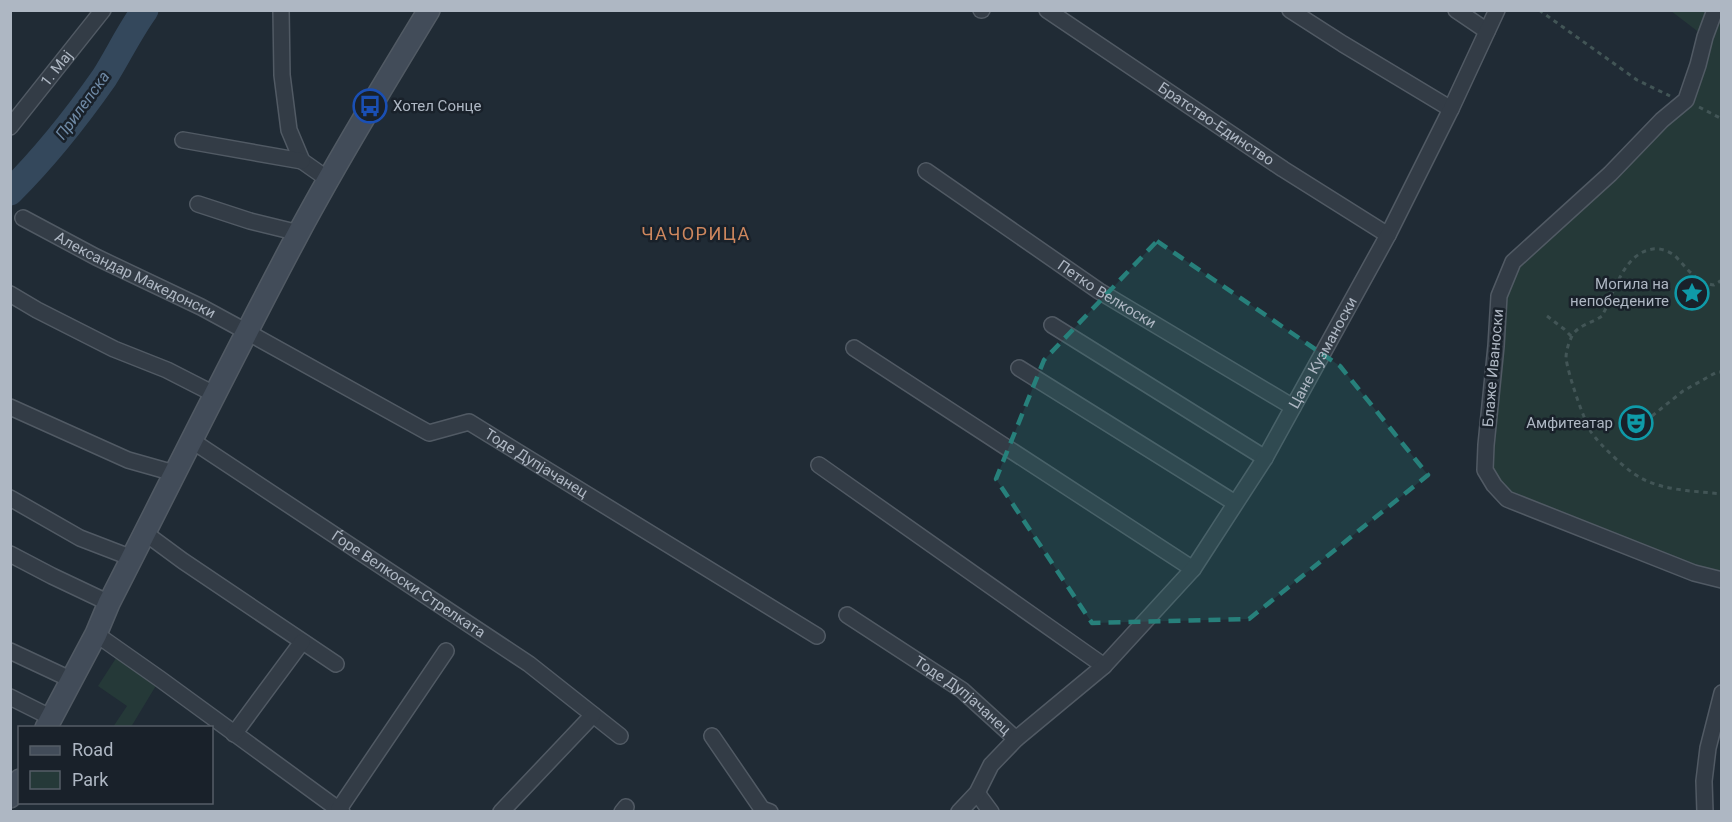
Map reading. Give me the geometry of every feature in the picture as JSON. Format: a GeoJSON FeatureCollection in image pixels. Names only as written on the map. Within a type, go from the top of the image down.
{"type":"FeatureCollection","features":[{"type":"Feature","properties":{"kind":"street","name":"1. Мај"},"geometry":{"type":"LineString","coordinates":[[10,127],[103,10]]}},
{"type":"Feature","properties":{"kind":"street"},"geometry":{"type":"LineString","coordinates":[[281,10],[282,75],[289,130],[302,161]]}},
{"type":"Feature","properties":{"kind":"street"},"geometry":{"type":"LineString","coordinates":[[10,698],[49,723],[96,634],[109,603],[214,394],[299,233],[370,106],[429,10]]}},
{"type":"Feature","properties":{"kind":"street","name":"Братство-Единство"},"geometry":{"type":"LineString","coordinates":[[1047,10],[1283,170],[1388,235]]}},
{"type":"Feature","properties":{"kind":"street"},"geometry":{"type":"LineString","coordinates":[[1290,10],[1451,109]]}},
{"type":"Feature","properties":{"kind":"street"},"geometry":{"type":"LineString","coordinates":[[1456,10],[1487,31]]}},
{"type":"Feature","properties":{"kind":"street","name":"Цане Кузманоски"},"geometry":{"type":"LineString","coordinates":[[959,812],[976,794],[991,765],[1016,739],[1104,666],[1193,569],[1265,458],[1388,235],[1497,10]]}},
{"type":"Feature","properties":{"kind":"street"},"geometry":{"type":"LineString","coordinates":[[1686,100],[1715,10]]}},
{"type":"Feature","properties":{"kind":"street","name":"Блаже Иваноски"},"geometry":{"type":"LineString","coordinates":[[1686,100],[1662,120],[1610,174],[1513,262],[1499,296],[1485,470],[1507,499],[1694,573],[1722,580]]}},
{"type":"Feature","properties":{"kind":"street"},"geometry":{"type":"LineString","coordinates":[[183,140],[302,161],[329,180]]}},
{"type":"Feature","properties":{"kind":"street","name":"Петко Велкоски"},"geometry":{"type":"LineString","coordinates":[[926,171],[1099,291],[1293,408]]}},
{"type":"Feature","properties":{"kind":"street"},"geometry":{"type":"LineString","coordinates":[[198,204],[250,222],[299,233]]}},
{"type":"Feature","properties":{"kind":"street","name":"Александар Македонски"},"geometry":{"type":"LineString","coordinates":[[23,218],[247,332]]}},
{"type":"Feature","properties":{"kind":"street"},"geometry":{"type":"LineString","coordinates":[[10,294],[114,349],[167,370],[214,394]]}},
{"type":"Feature","properties":{"kind":"street"},"geometry":{"type":"LineString","coordinates":[[1052,325],[1265,458]]}},
{"type":"Feature","properties":{"kind":"street","name":"Тоде Дупјачанец"},"geometry":{"type":"LineString","coordinates":[[247,332],[429,433],[469,422],[817,636]]}},
{"type":"Feature","properties":{"kind":"street"},"geometry":{"type":"LineString","coordinates":[[854,348],[1193,569]]}},
{"type":"Feature","properties":{"kind":"street"},"geometry":{"type":"LineString","coordinates":[[1019,368],[1235,503]]}},
{"type":"Feature","properties":{"kind":"street"},"geometry":{"type":"LineString","coordinates":[[10,407],[128,460],[174,473]]}},
{"type":"Feature","properties":{"kind":"street","name":"Ѓоре Велкоски-Стрелката"},"geometry":{"type":"LineString","coordinates":[[191,440],[529,664],[620,736]]}},
{"type":"Feature","properties":{"kind":"street"},"geometry":{"type":"LineString","coordinates":[[819,465],[1104,666]]}},
{"type":"Feature","properties":{"kind":"street"},"geometry":{"type":"LineString","coordinates":[[10,498],[80,538],[132,558]]}},
{"type":"Feature","properties":{"kind":"street"},"geometry":{"type":"LineString","coordinates":[[144,533],[336,664]]}},
{"type":"Feature","properties":{"kind":"street"},"geometry":{"type":"LineString","coordinates":[[10,554],[109,603]]}},
{"type":"Feature","properties":{"kind":"street","name":"Тоде Дупјачанец"},"geometry":{"type":"LineString","coordinates":[[848,615],[962,690],[1016,739]]}},
{"type":"Feature","properties":{"kind":"street"},"geometry":{"type":"LineString","coordinates":[[96,634],[340,810],[446,651]]}},
{"type":"Feature","properties":{"kind":"street"},"geometry":{"type":"LineString","coordinates":[[234,734],[302,642]]}},
{"type":"Feature","properties":{"kind":"street"},"geometry":{"type":"LineString","coordinates":[[10,651],[72,680]]}},
{"type":"Feature","properties":{"kind":"street"},"geometry":{"type":"LineString","coordinates":[[1705,812],[1704,782],[1708,748],[1722,693]]}},
{"type":"Feature","properties":{"kind":"street"},"geometry":{"type":"LineString","coordinates":[[501,812],[593,715]]}},
{"type":"Feature","properties":{"kind":"street"},"geometry":{"type":"LineString","coordinates":[[712,736],[762,809],[770,812]]}},
{"type":"Feature","properties":{"kind":"street"},"geometry":{"type":"LineString","coordinates":[[10,797],[18,783]]}},
{"type":"Feature","properties":{"kind":"street"},"geometry":{"type":"LineString","coordinates":[[976,794],[991,812]]}},
{"type":"Feature","properties":{"kind":"path"},"geometry":{"type":"LineString","coordinates":[[1539,10],[1637,80],[1663,93],[1686,100],[1722,119]]}},
{"type":"Feature","properties":{"kind":"path"},"geometry":{"type":"LineString","coordinates":[[1722,280],[1714,285],[1705,284],[1674,255],[1660,248],[1642,251],[1629,264],[1602,316],[1577,330],[1572,337],[1566,358],[1581,410],[1593,434],[1623,466],[1642,479],[1664,486],[1722,494]]}},
{"type":"Feature","properties":{"kind":"path"},"geometry":{"type":"LineString","coordinates":[[1547,316],[1572,337]]}},
{"type":"Feature","properties":{"kind":"path"},"geometry":{"type":"LineString","coordinates":[[1652,416],[1683,391],[1717,372],[1722,372]]}},
{"type":"Feature","properties":{"kind":"highlighted area"},"geometry":{"type":"Polygon","coordinates":[[[1157,241],[1340,366],[1428,475],[1249,619],[1092,623],[996,479],[1044,360],[1157,241]]]}},
{"type":"Feature","properties":{"kind":"green space"},"geometry":{"type":"Polygon","coordinates":[[[1671,11],[1721,11],[1721,580],[1603,536],[1494,485],[1486,445],[1496,346],[1513,262],[1686,100],[1705,37],[1671,11]]]}},
{"type":"Feature","properties":{"kind":"green space"},"geometry":{"type":"Polygon","coordinates":[[[120,652],[160,679],[132,726],[114,726],[127,706],[98,686],[120,652]]]}},
{"type":"Feature","properties":{"kind":"waterway","name":"Прилепска"},"geometry":{"type":"LineString","coordinates":[[10,192],[48,151],[82,108],[104,78],[145,10]]}},
{"type":"Feature","properties":{"kind":"place","name":"Хотел Сонце"},"geometry":{"type":"Point","coordinates":[370,106]}},
{"type":"Feature","properties":{"kind":"place","name":"Могила на непобедените"},"geometry":{"type":"Point","coordinates":[1692,293]}},
{"type":"Feature","properties":{"kind":"place","name":"Амфитеатар"},"geometry":{"type":"Point","coordinates":[1636,423]}},
{"type":"Feature","properties":{"kind":"district","name":"ЧАЧОРИЦА"},"geometry":{"type":"Point","coordinates":[696,234]}}]}
